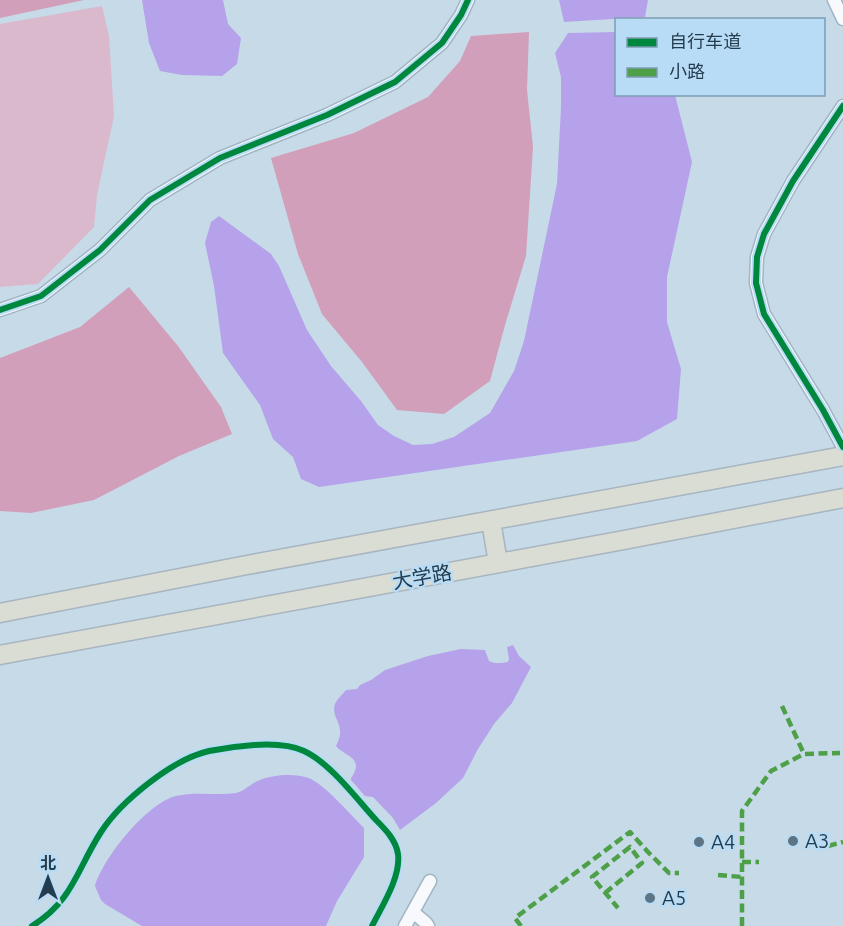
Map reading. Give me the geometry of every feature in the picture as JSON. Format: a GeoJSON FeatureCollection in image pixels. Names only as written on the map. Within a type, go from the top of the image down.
{"type":"FeatureCollection","features":[{"type":"Feature","properties":{"kind":"main road"},"geometry":{"type":"LineString","coordinates":[[0,613],[247,565],[843,456]]}},
{"type":"Feature","properties":{"kind":"main road","name":"大学路"},"geometry":{"type":"LineString","coordinates":[[0,655],[843,498]]}},
{"type":"Feature","properties":{"kind":"main road"},"geometry":{"type":"LineString","coordinates":[[491,521],[498,563]]}},
{"type":"Feature","properties":{"kind":"street"},"geometry":{"type":"LineString","coordinates":[[0,310],[41,296],[100,250],[150,200],[220,158],[327,115],[395,82],[442,42],[461,15],[468,0]]}},
{"type":"Feature","properties":{"kind":"street"},"geometry":{"type":"LineString","coordinates":[[834,0],[843,19]]}},
{"type":"Feature","properties":{"kind":"street"},"geometry":{"type":"LineString","coordinates":[[843,106],[793,181],[764,234],[757,257],[756,283],[764,314],[843,447]]}},
{"type":"Feature","properties":{"kind":"street"},"geometry":{"type":"LineString","coordinates":[[405,926],[430,882]]}},
{"type":"Feature","properties":{"kind":"street"},"geometry":{"type":"LineString","coordinates":[[413,912],[428,926]]}},
{"type":"Feature","properties":{"kind":"shaded area"},"geometry":{"type":"Polygon","coordinates":[[[0,0],[84,0],[0,18],[0,0]]]}},
{"type":"Feature","properties":{"kind":"shaded area"},"geometry":{"type":"Polygon","coordinates":[[[142,0],[223,0],[228,24],[241,38],[237,64],[222,76],[182,75],[160,71],[149,43],[142,0]]]}},
{"type":"Feature","properties":{"kind":"shaded area"},"geometry":{"type":"Polygon","coordinates":[[[559,0],[648,0],[645,17],[564,22],[559,0]]]}},
{"type":"Feature","properties":{"kind":"shaded area"},"geometry":{"type":"Polygon","coordinates":[[[102,6],[109,36],[114,116],[97,195],[94,227],[38,284],[0,287],[0,24],[102,6]]]}},
{"type":"Feature","properties":{"kind":"shaded area"},"geometry":{"type":"Polygon","coordinates":[[[529,32],[527,90],[533,147],[526,256],[490,381],[444,414],[397,410],[362,362],[322,314],[298,254],[271,158],[354,133],[428,97],[460,61],[471,36],[529,32]]]}},
{"type":"Feature","properties":{"kind":"shaded area"},"geometry":{"type":"Polygon","coordinates":[[[615,32],[615,96],[675,96],[692,162],[667,277],[667,322],[681,369],[677,419],[637,441],[319,487],[301,479],[293,457],[273,439],[260,405],[223,353],[214,286],[205,243],[211,222],[219,216],[271,254],[279,266],[307,330],[331,366],[378,425],[413,445],[432,444],[454,437],[490,413],[514,371],[524,341],[557,184],[561,77],[555,53],[568,33],[615,32]]]}},
{"type":"Feature","properties":{"kind":"shaded area"},"geometry":{"type":"Polygon","coordinates":[[[129,287],[178,346],[221,407],[232,434],[179,456],[94,500],[31,513],[0,511],[0,358],[80,327],[129,287]]]}},
{"type":"Feature","properties":{"kind":"shaded area"},"geometry":{"type":"Polygon","coordinates":[[[513,645],[519,656],[531,667],[512,703],[494,724],[463,778],[436,803],[400,830],[393,818],[373,797],[365,796],[351,780],[355,771],[355,761],[336,746],[340,733],[334,710],[337,700],[346,690],[357,689],[385,670],[428,656],[461,649],[485,650],[489,661],[503,663],[508,662],[509,659],[507,647],[513,645]]]}},
{"type":"Feature","properties":{"kind":"shaded area"},"geometry":{"type":"Polygon","coordinates":[[[283,775],[304,777],[318,783],[364,828],[364,857],[337,901],[326,926],[142,926],[101,900],[95,886],[107,861],[128,833],[152,809],[176,796],[236,793],[263,779],[283,775]]]}},
{"type":"Feature","properties":{"kind":"marked path"},"geometry":{"type":"LineString","coordinates":[[782,706],[804,754]]}},
{"type":"Feature","properties":{"kind":"marked path"},"geometry":{"type":"LineString","coordinates":[[742,926],[742,811],[771,771],[804,754],[840,753]]}},
{"type":"Feature","properties":{"kind":"marked path"},"geometry":{"type":"LineString","coordinates":[[521,926],[515,918],[630,832],[669,873],[679,873]]}},
{"type":"Feature","properties":{"kind":"marked path"},"geometry":{"type":"LineString","coordinates":[[828,846],[843,842]]}},
{"type":"Feature","properties":{"kind":"marked path"},"geometry":{"type":"LineString","coordinates":[[605,893],[642,863],[630,847],[592,877],[618,908]]}},
{"type":"Feature","properties":{"kind":"marked path"},"geometry":{"type":"LineString","coordinates":[[742,862],[759,862]]}},
{"type":"Feature","properties":{"kind":"marked path"},"geometry":{"type":"LineString","coordinates":[[718,875],[742,877]]}},
{"type":"Feature","properties":{"kind":"cycle path"},"geometry":{"type":"LineString","coordinates":[[0,310],[41,296],[100,250],[150,200],[220,158],[327,115],[395,82],[442,43],[468,0]]}},
{"type":"Feature","properties":{"kind":"cycle path"},"geometry":{"type":"LineString","coordinates":[[843,106],[793,181],[764,234],[757,257],[756,283],[764,314],[843,447]]}},
{"type":"Feature","properties":{"kind":"cycle path"},"geometry":{"type":"LineString","coordinates":[[32,926],[57,906],[66,895],[101,832],[134,795],[164,772],[195,756],[209,751],[248,745],[286,746],[304,751],[314,757],[342,782],[393,839],[398,854],[397,872],[372,926]]}},
{"type":"Feature","properties":{"kind":"place","name":"A3"},"geometry":{"type":"Point","coordinates":[793,841]}},
{"type":"Feature","properties":{"kind":"place","name":"A4"},"geometry":{"type":"Point","coordinates":[699,842]}},
{"type":"Feature","properties":{"kind":"place","name":"A5"},"geometry":{"type":"Point","coordinates":[650,898]}}]}
